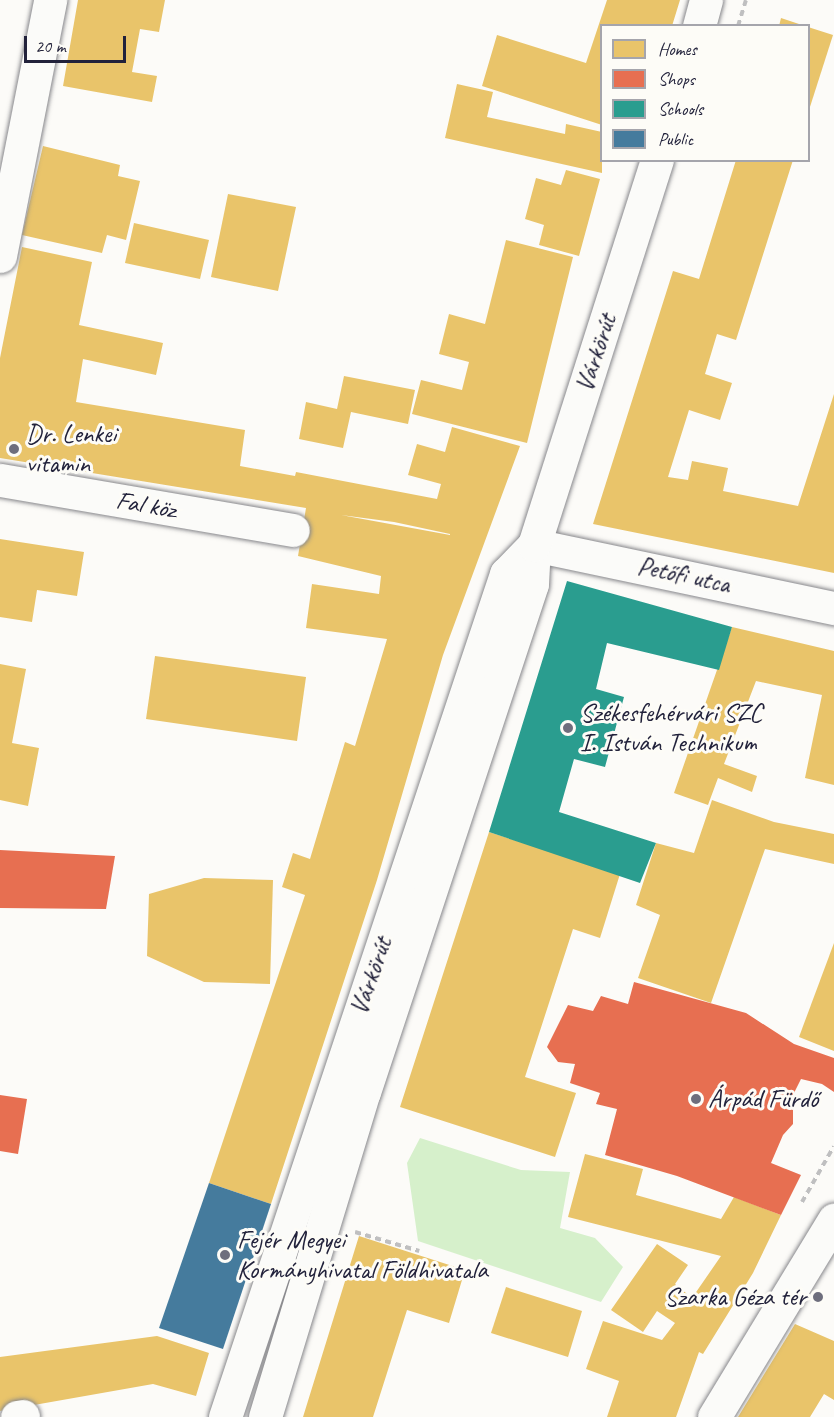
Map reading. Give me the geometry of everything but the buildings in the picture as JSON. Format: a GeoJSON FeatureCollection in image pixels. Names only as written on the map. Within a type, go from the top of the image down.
{"type":"FeatureCollection","features":[{"type":"Feature","properties":{"kind":"street"},"geometry":{"type":"LineString","coordinates":[[0,256],[50,0]]}},
{"type":"Feature","properties":{"kind":"street"},"geometry":{"type":"LineString","coordinates":[[700,24],[706,0]]}},
{"type":"Feature","properties":{"kind":"street","name":"Várkörút"},"geometry":{"type":"LineString","coordinates":[[265,1417],[367,1083],[532,584],[534,544],[656,162]]}},
{"type":"Feature","properties":{"kind":"street","name":"Fal köz"},"geometry":{"type":"LineString","coordinates":[[0,480],[293,530]]}},
{"type":"Feature","properties":{"kind":"street","name":"Várkörút"},"geometry":{"type":"LineString","coordinates":[[225,1417],[506,574],[534,544]]}},
{"type":"Feature","properties":{"kind":"street","name":"Petőfi utca"},"geometry":{"type":"LineString","coordinates":[[534,544],[834,608]]}},
{"type":"Feature","properties":{"kind":"street"},"geometry":{"type":"LineString","coordinates":[[714,1417],[832,1233]]}},
{"type":"Feature","properties":{"kind":"path"},"geometry":{"type":"LineString","coordinates":[[739,24],[746,0]]}},
{"type":"Feature","properties":{"kind":"path"},"geometry":{"type":"LineString","coordinates":[[352,1231],[419,1251]]}},
{"type":"Feature","properties":{"kind":"green space"},"geometry":{"type":"Polygon","coordinates":[[[420,1138],[521,1170],[570,1172],[560,1228],[595,1238],[623,1267],[601,1302],[418,1241],[407,1163],[420,1138]]]}},
{"type":"Feature","properties":{"kind":"place","name":"Dr. Lenkei vitamin"},"geometry":{"type":"Point","coordinates":[14,449]}},
{"type":"Feature","properties":{"kind":"place","name":"Székesfehérvári SZC I. István Technikum"},"geometry":{"type":"Point","coordinates":[568,728]}},
{"type":"Feature","properties":{"kind":"place","name":"Árpád Fürdő"},"geometry":{"type":"Point","coordinates":[696,1099]}},
{"type":"Feature","properties":{"kind":"place","name":"Fejér Megyei Kormányhivatal Földhivatala"},"geometry":{"type":"Point","coordinates":[225,1255]}},
{"type":"Feature","properties":{"kind":"place","name":"Szarka Géza tér"},"geometry":{"type":"Point","coordinates":[818,1297]}}]}
